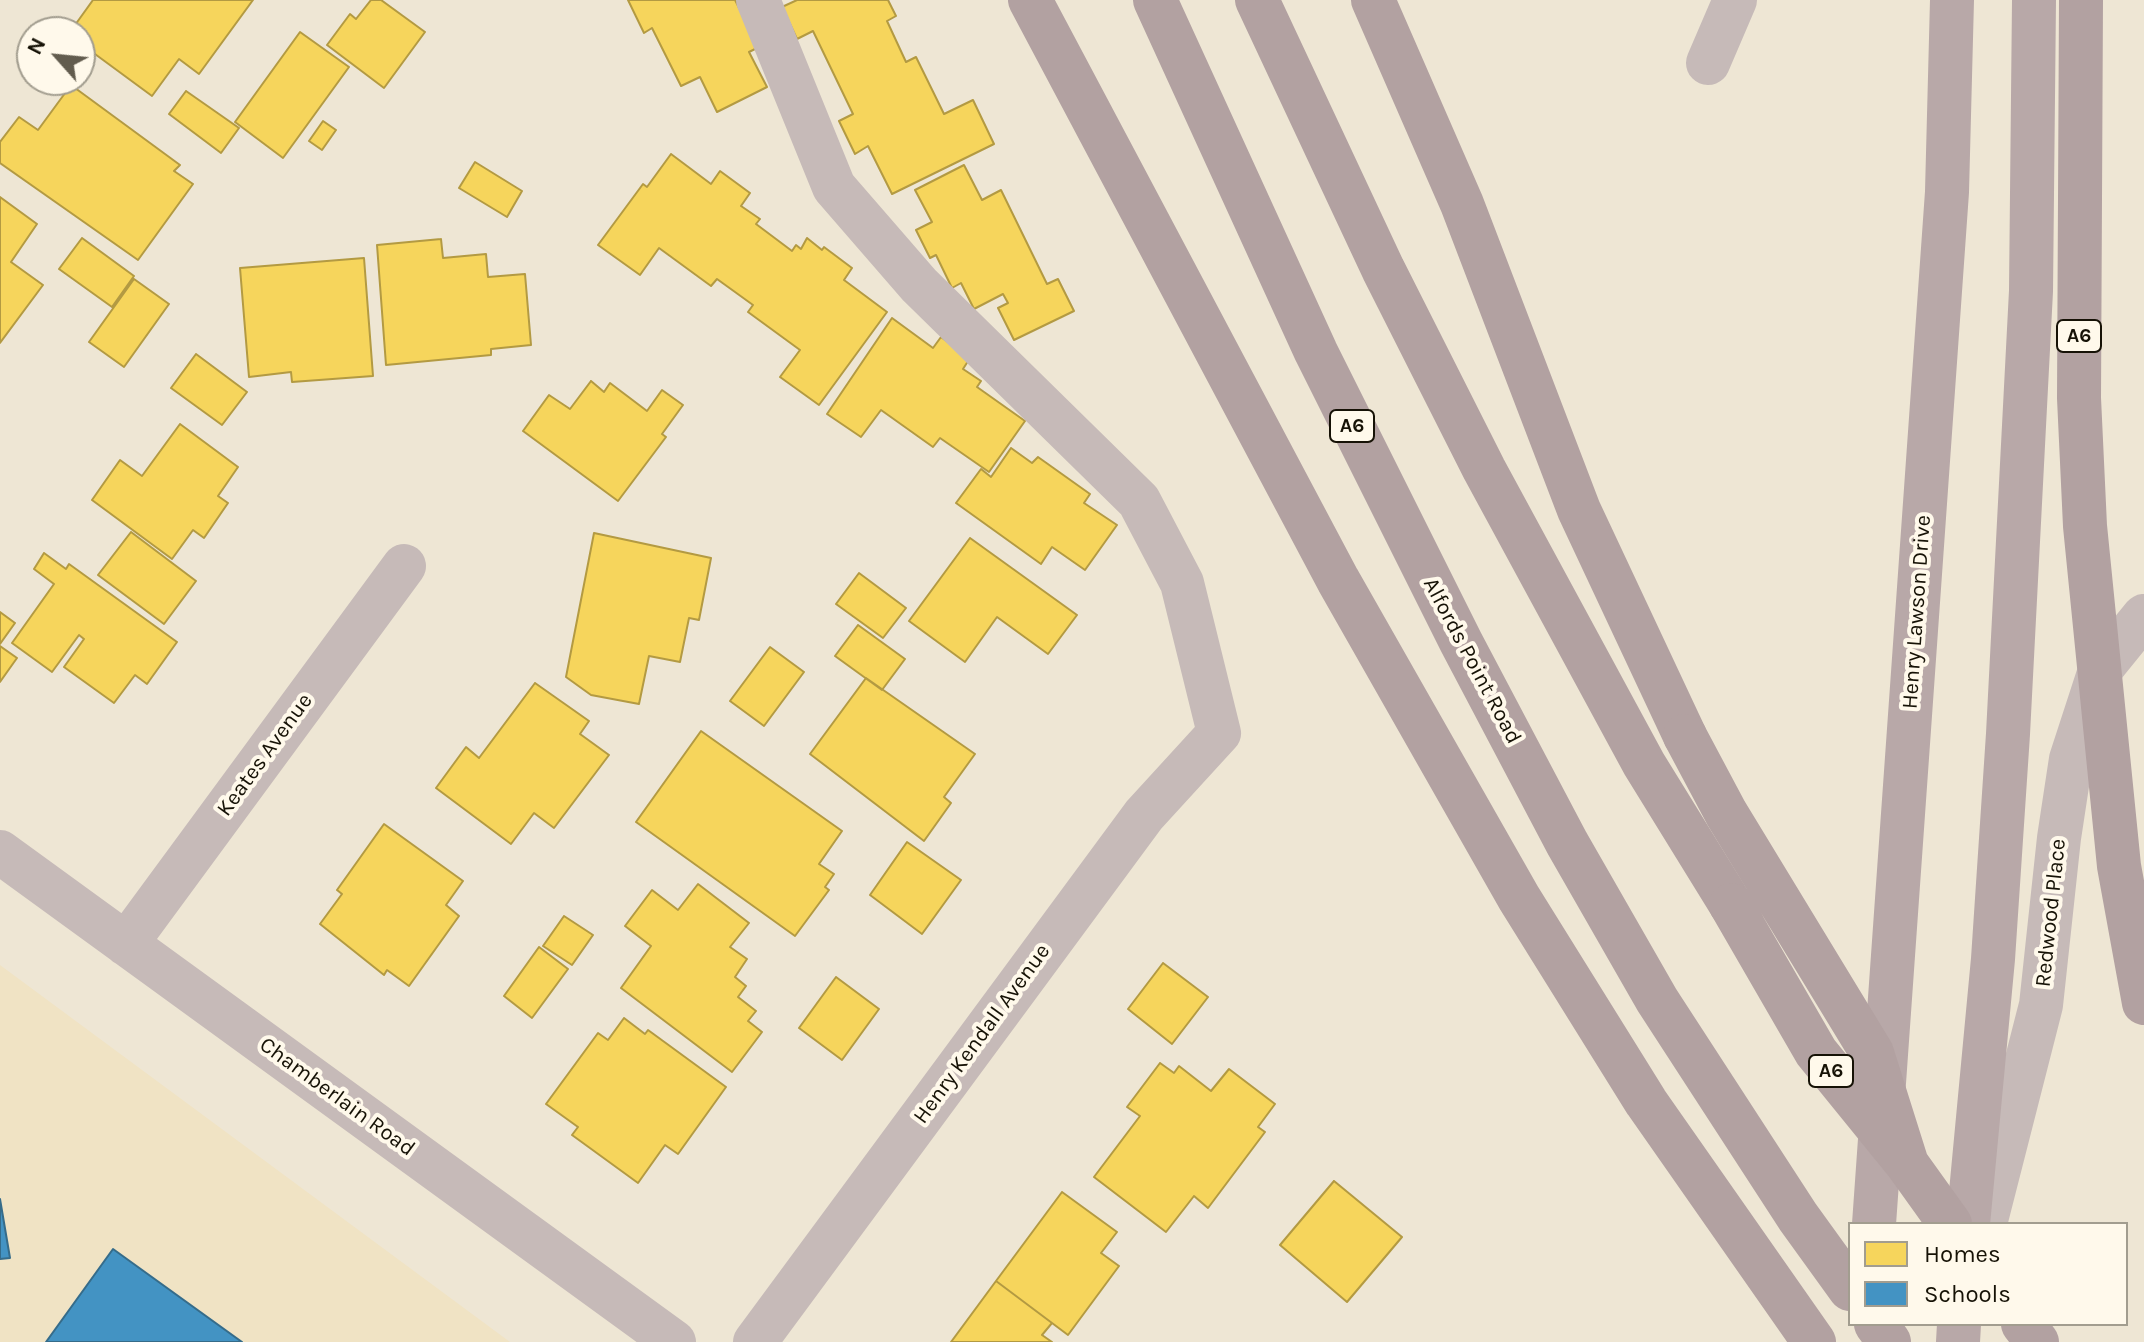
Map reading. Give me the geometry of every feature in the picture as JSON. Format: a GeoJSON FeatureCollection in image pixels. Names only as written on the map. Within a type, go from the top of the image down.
{"type":"FeatureCollection","features":[{"type":"Feature","properties":{"kind":"highway"},"geometry":{"type":"LineString","coordinates":[[1030,0],[1426,737],[1578,997],[1646,1102],[1814,1342]]}},
{"type":"Feature","properties":{"kind":"highway","name":"Alfords Point Road"},"geometry":{"type":"LineString","coordinates":[[1155,0],[1316,352],[1408,539],[1560,830],[1657,1000],[1798,1217],[1848,1286]]}},
{"type":"Feature","properties":{"kind":"highway","name":"A6"},"geometry":{"type":"LineString","coordinates":[[1257,0],[1383,269],[1476,455],[1644,764],[1816,1052],[1907,1164],[1949,1222]]}},
{"type":"Feature","properties":{"kind":"highway"},"geometry":{"type":"LineString","coordinates":[[1373,0],[1462,204],[1579,510],[1685,736],[1726,813],[1872,1053],[1907,1164]]}},
{"type":"Feature","properties":{"kind":"highway","name":"A6"},"geometry":{"type":"LineString","coordinates":[[2081,0],[2079,398],[2085,526],[2119,866],[2144,1003]]}},
{"type":"Feature","properties":{"kind":"highway"},"geometry":{"type":"LineString","coordinates":[[2025,1326],[2037,1342]]}},
{"type":"Feature","properties":{"kind":"main road","name":"Henry Lawson Drive"},"geometry":{"type":"LineString","coordinates":[[1874,1222],[1947,192],[1952,0]]}},
{"type":"Feature","properties":{"kind":"main road"},"geometry":{"type":"LineString","coordinates":[[1968,1222],[1993,959],[2008,734],[2031,291],[2034,0]]}},
{"type":"Feature","properties":{"kind":"street","name":"Henry Kendall Avenue"},"geometry":{"type":"LineString","coordinates":[[755,1342],[1144,815],[1219,733],[1182,583],[1139,501],[919,285],[834,187],[758,0]]}},
{"type":"Feature","properties":{"kind":"street"},"geometry":{"type":"LineString","coordinates":[[1708,63],[1735,0]]}},
{"type":"Feature","properties":{"kind":"street","name":"Keates Avenue"},"geometry":{"type":"LineString","coordinates":[[126,944],[404,566]]}},
{"type":"Feature","properties":{"kind":"street","name":"Redwood Place"},"geometry":{"type":"LineString","coordinates":[[1986,1222],[2041,1005],[2071,759],[2100,670],[2144,616]]}},
{"type":"Feature","properties":{"kind":"street","name":"Chamberlain Road"},"geometry":{"type":"LineString","coordinates":[[0,852],[674,1342]]}},
{"type":"Feature","properties":{"kind":"shaded area"},"geometry":{"type":"Polygon","coordinates":[[[0,965],[510,1342],[0,1342],[0,965]]]}},
{"type":"Feature","properties":{"kind":"building: Homes"},"geometry":{"type":"Polygon","coordinates":[[[93,0],[253,0],[199,74],[179,59],[152,96],[96,55],[96,16],[82,16],[93,0]]]}},
{"type":"Feature","properties":{"kind":"building: Homes"},"geometry":{"type":"Polygon","coordinates":[[[371,0],[381,0],[425,32],[384,88],[327,45],[350,14],[356,19],[371,0]]]}},
{"type":"Feature","properties":{"kind":"building: Homes"},"geometry":{"type":"Polygon","coordinates":[[[628,0],[735,0],[759,47],[749,52],[767,87],[717,112],[700,77],[681,86],[652,28],[644,33],[628,0]]]}},
{"type":"Feature","properties":{"kind":"building: Homes"},"geometry":{"type":"Polygon","coordinates":[[[797,0],[888,0],[896,16],[887,21],[906,62],[916,57],[944,114],[973,100],[994,144],[892,194],[868,146],[855,154],[839,121],[853,114],[813,31],[797,39],[782,7],[797,0]]]}},
{"type":"Feature","properties":{"kind":"building: Homes"},"geometry":{"type":"Polygon","coordinates":[[[300,32],[349,67],[283,158],[235,122],[300,32]]]}},
{"type":"Feature","properties":{"kind":"building: Homes"},"geometry":{"type":"Polygon","coordinates":[[[186,91],[239,128],[221,153],[169,114],[186,91]]]}},
{"type":"Feature","properties":{"kind":"building: Homes"},"geometry":{"type":"Polygon","coordinates":[[[63,96],[86,96],[180,165],[174,171],[193,184],[138,260],[0,163],[0,142],[19,117],[38,130],[63,96]]]}},
{"type":"Feature","properties":{"kind":"building: Homes"},"geometry":{"type":"Polygon","coordinates":[[[323,121],[336,130],[322,150],[309,141],[323,121]]]}},
{"type":"Feature","properties":{"kind":"building: Homes"},"geometry":{"type":"Polygon","coordinates":[[[671,154],[711,184],[720,171],[750,193],[741,206],[760,219],[756,224],[792,251],[796,245],[801,249],[807,238],[822,250],[824,247],[852,268],[844,280],[887,312],[819,405],[780,377],[800,350],[748,312],[753,305],[717,279],[711,286],[659,248],[640,275],[598,245],[643,184],[647,187],[671,154]]]}},
{"type":"Feature","properties":{"kind":"building: Homes"},"geometry":{"type":"Polygon","coordinates":[[[475,162],[522,191],[507,217],[459,188],[475,162]]]}},
{"type":"Feature","properties":{"kind":"building: Homes"},"geometry":{"type":"Polygon","coordinates":[[[964,165],[982,200],[1001,190],[1047,284],[1058,279],[1074,311],[1014,340],[998,308],[1008,303],[1003,294],[974,309],[961,283],[952,288],[936,255],[930,258],[916,230],[932,222],[915,190],[964,165]]]}},
{"type":"Feature","properties":{"kind":"building: Homes"},"geometry":{"type":"Polygon","coordinates":[[[0,197],[37,224],[11,262],[43,285],[0,343],[0,197]]]}},
{"type":"Feature","properties":{"kind":"building: Homes"},"geometry":{"type":"Polygon","coordinates":[[[82,238],[134,276],[112,307],[59,269],[82,238]]]}},
{"type":"Feature","properties":{"kind":"building: Homes"},"geometry":{"type":"Polygon","coordinates":[[[441,239],[443,258],[486,254],[488,277],[525,274],[531,345],[491,349],[491,355],[386,365],[377,245],[441,239]]]}},
{"type":"Feature","properties":{"kind":"building: Homes"},"geometry":{"type":"Polygon","coordinates":[[[364,258],[373,376],[292,382],[291,372],[249,377],[240,268],[364,258]]]}},
{"type":"Feature","properties":{"kind":"building: Homes"},"geometry":{"type":"Polygon","coordinates":[[[134,279],[169,304],[124,367],[89,342],[134,279]]]}},
{"type":"Feature","properties":{"kind":"building: Homes"},"geometry":{"type":"Polygon","coordinates":[[[892,318],[933,348],[941,337],[970,358],[963,369],[981,381],[977,387],[1025,421],[989,472],[940,438],[933,447],[881,410],[861,437],[827,414],[892,318]]]}},
{"type":"Feature","properties":{"kind":"building: Homes"},"geometry":{"type":"Polygon","coordinates":[[[196,354],[247,392],[222,425],[171,388],[196,354]]]}},
{"type":"Feature","properties":{"kind":"building: Homes"},"geometry":{"type":"Polygon","coordinates":[[[591,381],[604,392],[610,383],[647,411],[662,390],[683,405],[662,434],[666,437],[618,501],[523,431],[549,395],[570,409],[591,381]]]}},
{"type":"Feature","properties":{"kind":"building: Homes"},"geometry":{"type":"Polygon","coordinates":[[[180,424],[238,467],[218,496],[228,503],[204,538],[193,530],[172,559],[92,500],[120,460],[142,476],[180,424]]]}},
{"type":"Feature","properties":{"kind":"building: Homes"},"geometry":{"type":"Polygon","coordinates":[[[1011,448],[1032,463],[1038,457],[1090,494],[1084,503],[1117,525],[1085,570],[1052,547],[1041,564],[956,503],[981,469],[991,477],[1011,448]]]}},
{"type":"Feature","properties":{"kind":"building: Homes"},"geometry":{"type":"Polygon","coordinates":[[[131,532],[196,581],[164,624],[98,575],[131,532]]]}},
{"type":"Feature","properties":{"kind":"building: Homes"},"geometry":{"type":"Polygon","coordinates":[[[594,533],[711,558],[699,620],[689,618],[680,662],[649,656],[639,704],[591,695],[566,677],[594,533]]]}},
{"type":"Feature","properties":{"kind":"building: Homes"},"geometry":{"type":"Polygon","coordinates":[[[970,538],[1077,615],[1048,654],[997,617],[965,662],[909,621],[970,538]]]}},
{"type":"Feature","properties":{"kind":"building: Homes"},"geometry":{"type":"Polygon","coordinates":[[[44,553],[66,569],[69,564],[177,642],[147,684],[135,675],[114,703],[64,667],[84,639],[79,635],[52,672],[12,643],[54,584],[34,569],[44,553]]]}},
{"type":"Feature","properties":{"kind":"building: Homes"},"geometry":{"type":"Polygon","coordinates":[[[859,573],[906,608],[883,638],[836,604],[859,573]]]}},
{"type":"Feature","properties":{"kind":"building: Homes"},"geometry":{"type":"Polygon","coordinates":[[[0,612],[15,623],[0,644],[0,612]]]}},
{"type":"Feature","properties":{"kind":"building: Homes"},"geometry":{"type":"Polygon","coordinates":[[[858,625],[905,659],[882,690],[835,656],[858,625]]]}},
{"type":"Feature","properties":{"kind":"building: Homes"},"geometry":{"type":"Polygon","coordinates":[[[0,646],[17,658],[0,682],[0,646]]]}},
{"type":"Feature","properties":{"kind":"building: Homes"},"geometry":{"type":"Polygon","coordinates":[[[770,647],[804,672],[764,726],[730,701],[770,647]]]}},
{"type":"Feature","properties":{"kind":"building: Homes"},"geometry":{"type":"Polygon","coordinates":[[[866,678],[975,754],[944,797],[951,803],[924,841],[810,754],[866,678]]]}},
{"type":"Feature","properties":{"kind":"building: Homes"},"geometry":{"type":"Polygon","coordinates":[[[535,683],[589,721],[580,734],[609,755],[554,828],[534,813],[511,844],[436,788],[466,747],[479,758],[535,683]]]}},
{"type":"Feature","properties":{"kind":"building: Homes"},"geometry":{"type":"Polygon","coordinates":[[[701,731],[842,831],[819,864],[834,874],[825,887],[829,890],[795,936],[636,822],[701,731]]]}},
{"type":"Feature","properties":{"kind":"building: Homes"},"geometry":{"type":"Polygon","coordinates":[[[384,824],[463,881],[446,905],[459,916],[409,986],[387,970],[384,975],[320,924],[342,894],[337,890],[384,824]]]}},
{"type":"Feature","properties":{"kind":"building: Homes"},"geometry":{"type":"Polygon","coordinates":[[[907,842],[961,880],[922,934],[870,895],[907,842]]]}},
{"type":"Feature","properties":{"kind":"building: Homes"},"geometry":{"type":"Polygon","coordinates":[[[698,884],[749,923],[730,947],[747,959],[735,977],[746,986],[738,997],[756,1011],[748,1021],[762,1032],[732,1072],[621,988],[651,946],[625,926],[652,890],[678,910],[698,884]]]}},
{"type":"Feature","properties":{"kind":"building: Homes"},"geometry":{"type":"Polygon","coordinates":[[[564,916],[593,935],[572,965],[543,946],[564,916]]]}},
{"type":"Feature","properties":{"kind":"building: Homes"},"geometry":{"type":"Polygon","coordinates":[[[539,947],[568,969],[532,1018],[504,996],[539,947]]]}},
{"type":"Feature","properties":{"kind":"building: Homes"},"geometry":{"type":"Polygon","coordinates":[[[1163,963],[1208,997],[1172,1044],[1128,1009],[1163,963]]]}},
{"type":"Feature","properties":{"kind":"building: Homes"},"geometry":{"type":"Polygon","coordinates":[[[836,977],[879,1009],[842,1060],[799,1028],[836,977]]]}},
{"type":"Feature","properties":{"kind":"building: Homes"},"geometry":{"type":"Polygon","coordinates":[[[624,1018],[645,1034],[648,1030],[726,1087],[678,1154],[665,1145],[638,1183],[572,1135],[578,1127],[546,1104],[598,1033],[608,1040],[624,1018]]]}},
{"type":"Feature","properties":{"kind":"building: Homes"},"geometry":{"type":"Polygon","coordinates":[[[1160,1063],[1174,1073],[1179,1066],[1211,1091],[1229,1069],[1275,1104],[1258,1127],[1265,1132],[1208,1208],[1194,1196],[1166,1232],[1094,1177],[1140,1116],[1127,1107],[1160,1063]]]}},
{"type":"Feature","properties":{"kind":"building: Homes"},"geometry":{"type":"Polygon","coordinates":[[[1334,1181],[1402,1237],[1347,1302],[1280,1245],[1334,1181]]]}},
{"type":"Feature","properties":{"kind":"building: Homes"},"geometry":{"type":"Polygon","coordinates":[[[1062,1192],[1117,1232],[1101,1253],[1119,1266],[1068,1335],[996,1281],[1062,1192]]]}},
{"type":"Feature","properties":{"kind":"building: Homes"},"geometry":{"type":"Polygon","coordinates":[[[996,1281],[1052,1323],[1042,1335],[1052,1342],[951,1342],[996,1281]]]}},
{"type":"Feature","properties":{"kind":"building: Schools"},"geometry":{"type":"Polygon","coordinates":[[[0,1199],[10,1258],[0,1259],[0,1199]]]}},
{"type":"Feature","properties":{"kind":"building: Schools"},"geometry":{"type":"Polygon","coordinates":[[[113,1249],[242,1342],[46,1342],[113,1249]]]}}]}
